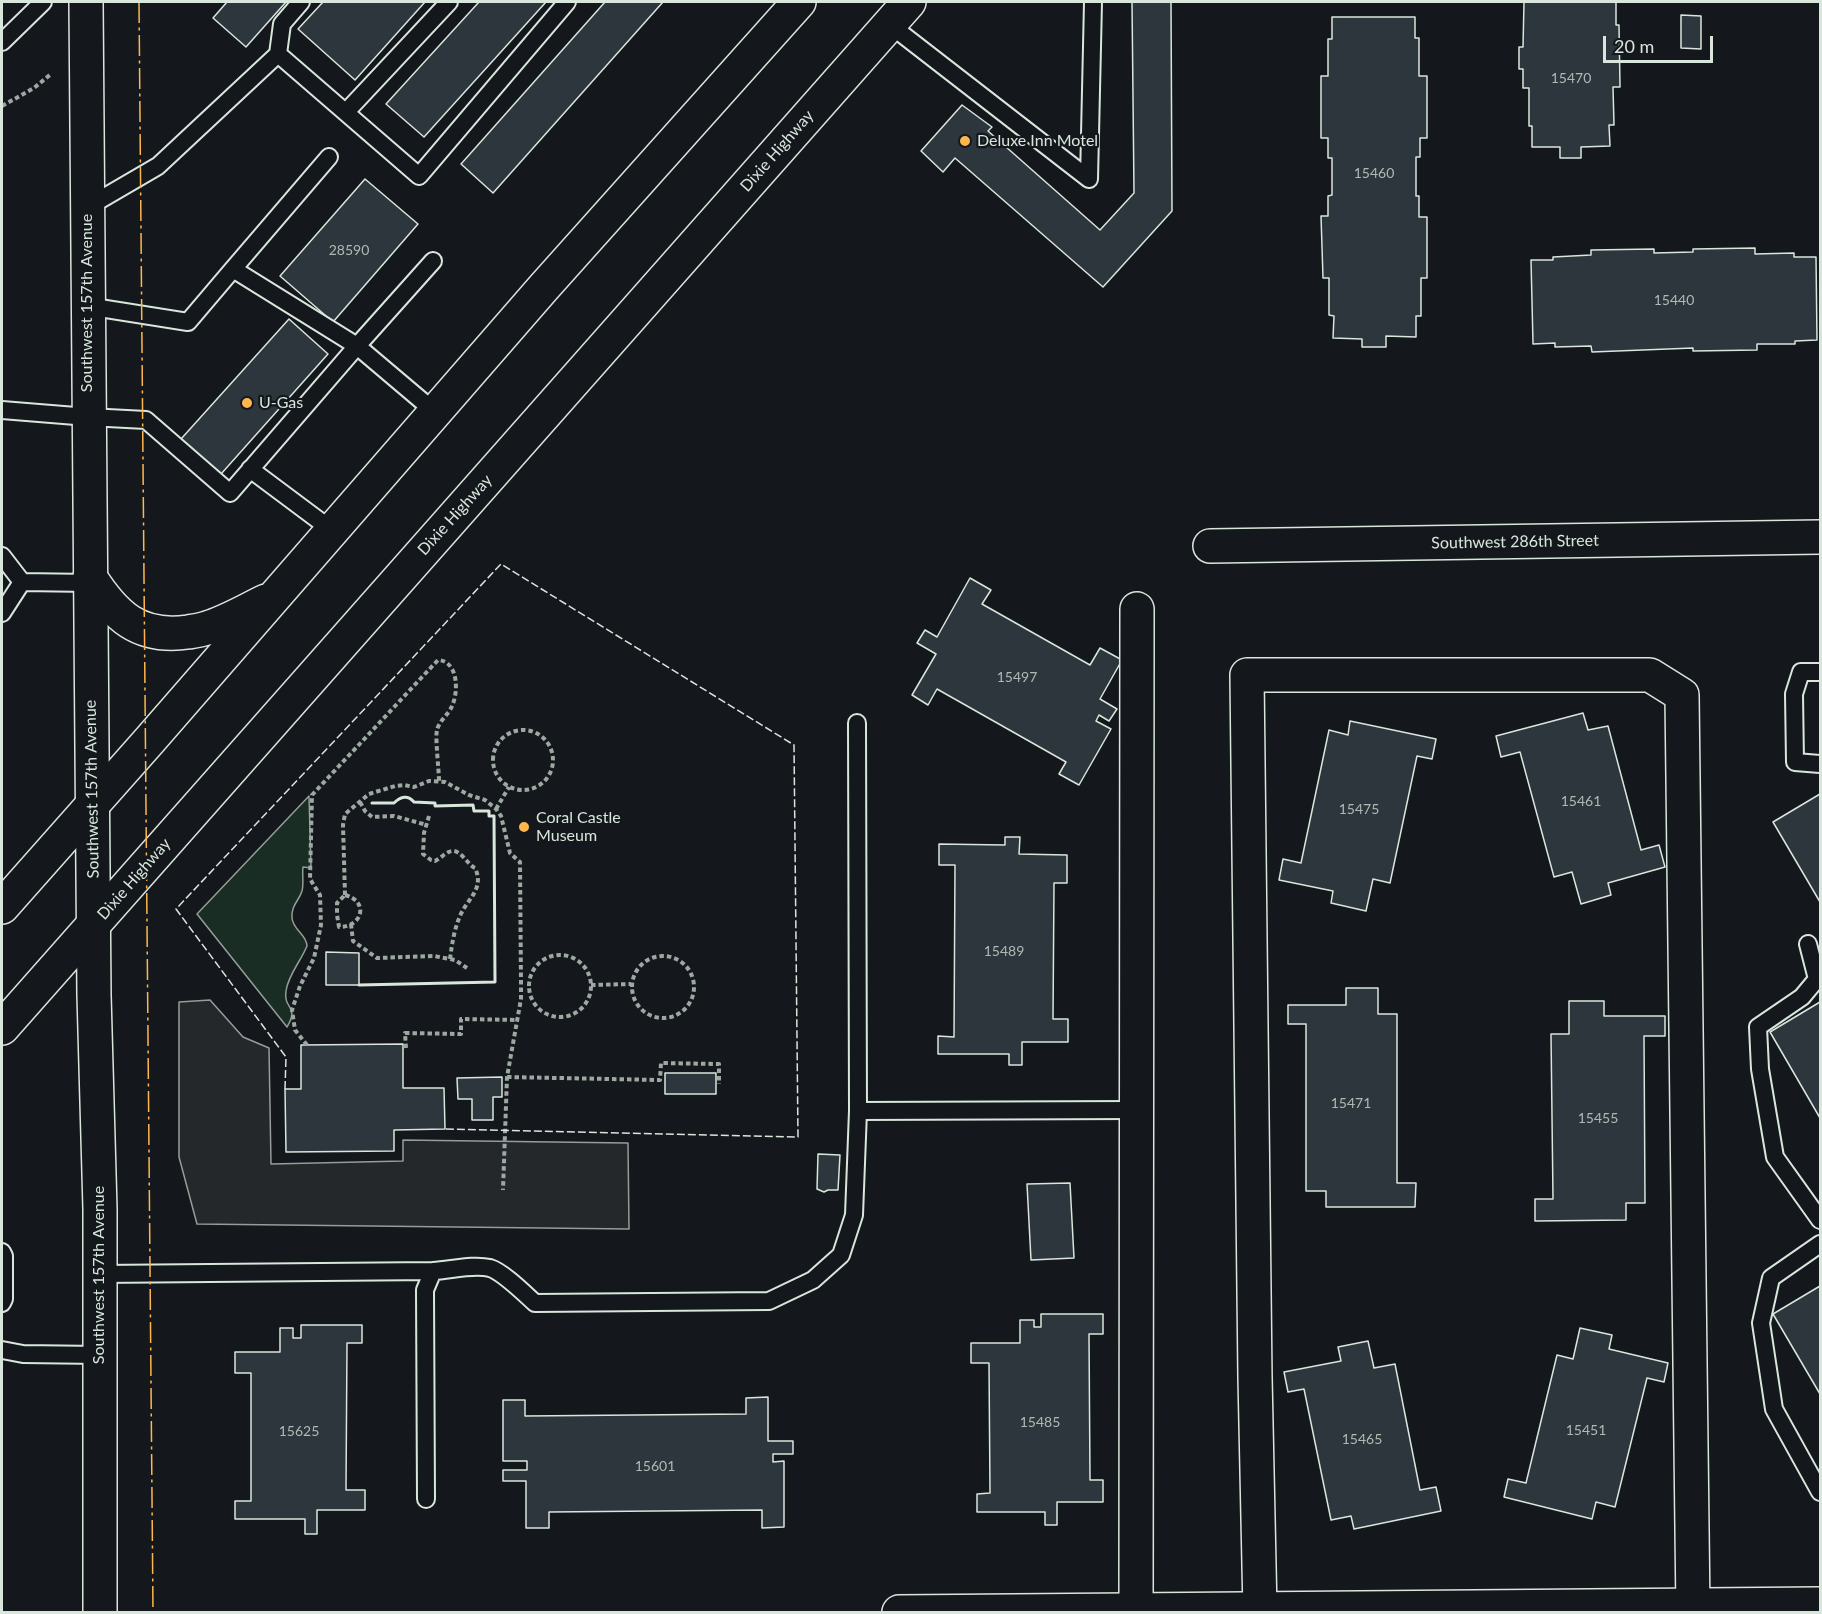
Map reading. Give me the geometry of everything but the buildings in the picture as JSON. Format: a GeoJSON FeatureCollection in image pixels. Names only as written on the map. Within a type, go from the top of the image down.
{"type":"FeatureCollection","features":[{"type":"Feature","properties":{"kind":"main road","name":"Southwest 157th Avenue"},"geometry":{"type":"LineString","coordinates":[[86,2],[94,995],[100,1209],[100,1612]]}},
{"type":"Feature","properties":{"kind":"main road"},"geometry":{"type":"LineString","coordinates":[[2,907],[92,807],[552,278],[799,2]]}},
{"type":"Feature","properties":{"kind":"main road","name":"Dixie Highway"},"geometry":{"type":"LineString","coordinates":[[2,1028],[899,13]]}},
{"type":"Feature","properties":{"kind":"main road","name":"Southwest 286th Street"},"geometry":{"type":"LineString","coordinates":[[1210,546],[1821,537]]}},
{"type":"Feature","properties":{"kind":"main road"},"geometry":{"type":"LineString","coordinates":[[90,580],[122,616],[144,630],[174,634],[206,629],[276,596]]}},
{"type":"Feature","properties":{"kind":"main road"},"geometry":{"type":"LineString","coordinates":[[1136,1611],[1137,609]]}},
{"type":"Feature","properties":{"kind":"main road"},"geometry":{"type":"LineString","coordinates":[[1260,1611],[1247,675],[1650,675],[1682,695],[1693,1609]]}},
{"type":"Feature","properties":{"kind":"main road"},"geometry":{"type":"LineString","coordinates":[[899,1612],[1693,1609],[1821,1604]]}},
{"type":"Feature","properties":{"kind":"lane"},"geometry":{"type":"LineString","coordinates":[[2,42],[43,2]]}},
{"type":"Feature","properties":{"kind":"lane"},"geometry":{"type":"LineString","coordinates":[[86,208],[158,166],[278,54],[282,24],[301,2]]}},
{"type":"Feature","properties":{"kind":"lane"},"geometry":{"type":"LineString","coordinates":[[346,112],[449,2]]}},
{"type":"Feature","properties":{"kind":"lane"},"geometry":{"type":"LineString","coordinates":[[278,54],[419,176],[567,2]]}},
{"type":"Feature","properties":{"kind":"lane"},"geometry":{"type":"LineString","coordinates":[[899,13],[1089,178],[1093,2]]}},
{"type":"Feature","properties":{"kind":"lane"},"geometry":{"type":"LineString","coordinates":[[87,306],[188,322],[329,157]]}},
{"type":"Feature","properties":{"kind":"lane"},"geometry":{"type":"LineString","coordinates":[[2,410],[146,420],[230,493],[433,261]]}},
{"type":"Feature","properties":{"kind":"lane"},"geometry":{"type":"LineString","coordinates":[[233,269],[357,346],[435,412]]}},
{"type":"Feature","properties":{"kind":"lane"},"geometry":{"type":"LineString","coordinates":[[250,469],[333,531]]}},
{"type":"Feature","properties":{"kind":"lane"},"geometry":{"type":"LineString","coordinates":[[2,556],[22,582]]}},
{"type":"Feature","properties":{"kind":"lane"},"geometry":{"type":"LineString","coordinates":[[22,582],[90,580]]}},
{"type":"Feature","properties":{"kind":"lane"},"geometry":{"type":"LineString","coordinates":[[2,613],[22,582]]}},
{"type":"Feature","properties":{"kind":"lane"},"geometry":{"type":"LineString","coordinates":[[1821,672],[1801,672],[1794,694],[1794,705],[1795,762],[1821,764]]}},
{"type":"Feature","properties":{"kind":"lane"},"geometry":{"type":"LineString","coordinates":[[99,1274],[433,1271],[473,1267],[491,1268],[520,1288],[535,1304],[769,1301],[813,1280],[841,1255],[854,1215],[858,1111],[857,723]]}},
{"type":"Feature","properties":{"kind":"lane"},"geometry":{"type":"LineString","coordinates":[[1808,944],[1817,979],[1802,997],[1758,1027],[1760,1069],[1775,1156],[1821,1220]]}},
{"type":"Feature","properties":{"kind":"lane"},"geometry":{"type":"LineString","coordinates":[[858,1111],[1136,1110]]}},
{"type":"Feature","properties":{"kind":"lane"},"geometry":{"type":"LineString","coordinates":[[1821,1244],[1771,1278],[1761,1323],[1774,1409],[1821,1492]]}},
{"type":"Feature","properties":{"kind":"lane"},"geometry":{"type":"LineString","coordinates":[[2,1252],[4,1256],[4,1299],[2,1303]]}},
{"type":"Feature","properties":{"kind":"lane"},"geometry":{"type":"LineString","coordinates":[[426,1499],[425,1290],[433,1271]]}},
{"type":"Feature","properties":{"kind":"lane"},"geometry":{"type":"LineString","coordinates":[[2,1350],[23,1354],[100,1355]]}},
{"type":"Feature","properties":{"kind":"path"},"geometry":{"type":"LineString","coordinates":[[2,106],[34,88],[57,69]]}},
{"type":"Feature","properties":{"kind":"path"},"geometry":{"type":"LineString","coordinates":[[308,1045],[295,1030],[292,1010],[300,986],[314,958],[321,925],[320,895],[310,879],[312,795],[438,660],[445,660],[454,673],[455,696],[452,706],[437,729],[439,781]]}},
{"type":"Feature","properties":{"kind":"path"},"geometry":{"type":"LineString","coordinates":[[519,730],[530,730],[547,741],[552,750],[554,761],[548,779],[532,790],[522,791],[509,787],[498,778],[494,769],[495,749],[509,734],[519,730]]}},
{"type":"Feature","properties":{"kind":"path"},"geometry":{"type":"LineString","coordinates":[[345,895],[356,901],[361,913],[359,918],[351,924],[339,927],[337,903],[345,895],[343,825],[345,814],[369,794],[383,788],[404,785],[414,787],[429,781],[439,781],[485,800],[501,816],[510,853],[520,862],[521,985],[518,1020],[507,1077],[503,1190]]}},
{"type":"Feature","properties":{"kind":"path"},"geometry":{"type":"LineString","coordinates":[[496,809],[509,787]]}},
{"type":"Feature","properties":{"kind":"path"},"geometry":{"type":"LineString","coordinates":[[360,802],[364,811],[372,817],[394,816],[426,825]]}},
{"type":"Feature","properties":{"kind":"path"},"geometry":{"type":"LineString","coordinates":[[429,816],[423,850],[426,857],[435,861],[447,853],[457,851],[470,866],[475,868],[478,874],[475,895],[461,913],[454,930],[450,959]]}},
{"type":"Feature","properties":{"kind":"path"},"geometry":{"type":"LineString","coordinates":[[351,924],[353,941],[377,958],[434,956],[450,959],[467,968]]}},
{"type":"Feature","properties":{"kind":"path"},"geometry":{"type":"LineString","coordinates":[[553,955],[564,955],[583,964],[589,973],[591,985],[586,1003],[580,1010],[561,1017],[542,1012],[530,996],[528,985],[529,976],[543,959],[553,955]]}},
{"type":"Feature","properties":{"kind":"path"},"geometry":{"type":"LineString","coordinates":[[667,956],[677,959],[686,966],[692,975],[694,986],[689,1004],[674,1016],[664,1019],[654,1018],[638,1007],[633,998],[631,984],[638,968],[645,961],[667,956]]}},
{"type":"Feature","properties":{"kind":"path"},"geometry":{"type":"LineString","coordinates":[[591,985],[631,984]]}},
{"type":"Feature","properties":{"kind":"path"},"geometry":{"type":"LineString","coordinates":[[521,985],[528,985]]}},
{"type":"Feature","properties":{"kind":"path"},"geometry":{"type":"LineString","coordinates":[[406,1048],[405,1033],[461,1034],[461,1019],[518,1020]]}},
{"type":"Feature","properties":{"kind":"path"},"geometry":{"type":"LineString","coordinates":[[507,1077],[660,1080],[661,1063],[719,1064],[719,1084]]}},
{"type":"Feature","properties":{"kind":"green space"},"geometry":{"type":"Polygon","coordinates":[[[309,796],[311,868],[303,867],[302,891],[292,914],[293,922],[307,946],[287,985],[286,997],[292,1015],[287,1027],[197,914],[309,796]]]}},
{"type":"Feature","properties":{"kind":"shaded area"},"geometry":{"type":"Polygon","coordinates":[[[210,1000],[243,1037],[269,1048],[271,1164],[403,1161],[403,1140],[628,1143],[629,1229],[197,1224],[179,1157],[179,1002],[210,1000]]]}},
{"type":"Feature","properties":{"kind":"fence"},"geometry":{"type":"LineString","coordinates":[[285,1089],[286,1057],[176,909],[501,564],[794,745],[798,1137],[445,1129]]}},
{"type":"Feature","properties":{"kind":"wall"},"geometry":{"type":"LineString","coordinates":[[359,985],[495,982],[494,816],[489,816],[489,811],[474,811],[473,805],[435,806],[435,803],[414,802],[407,797],[394,803],[372,803]]}},
{"type":"Feature","properties":{"kind":"power"},"geometry":{"type":"LineString","coordinates":[[139,2],[153,1612]]}},
{"type":"Feature","properties":{"kind":"place","name":"Deluxe Inn Motel"},"geometry":{"type":"Point","coordinates":[965,141]}},
{"type":"Feature","properties":{"kind":"place","name":"U-Gas"},"geometry":{"type":"Point","coordinates":[247,403]}},
{"type":"Feature","properties":{"kind":"place","name":"Coral Castle Museum"},"geometry":{"type":"Point","coordinates":[524,827]}}]}
